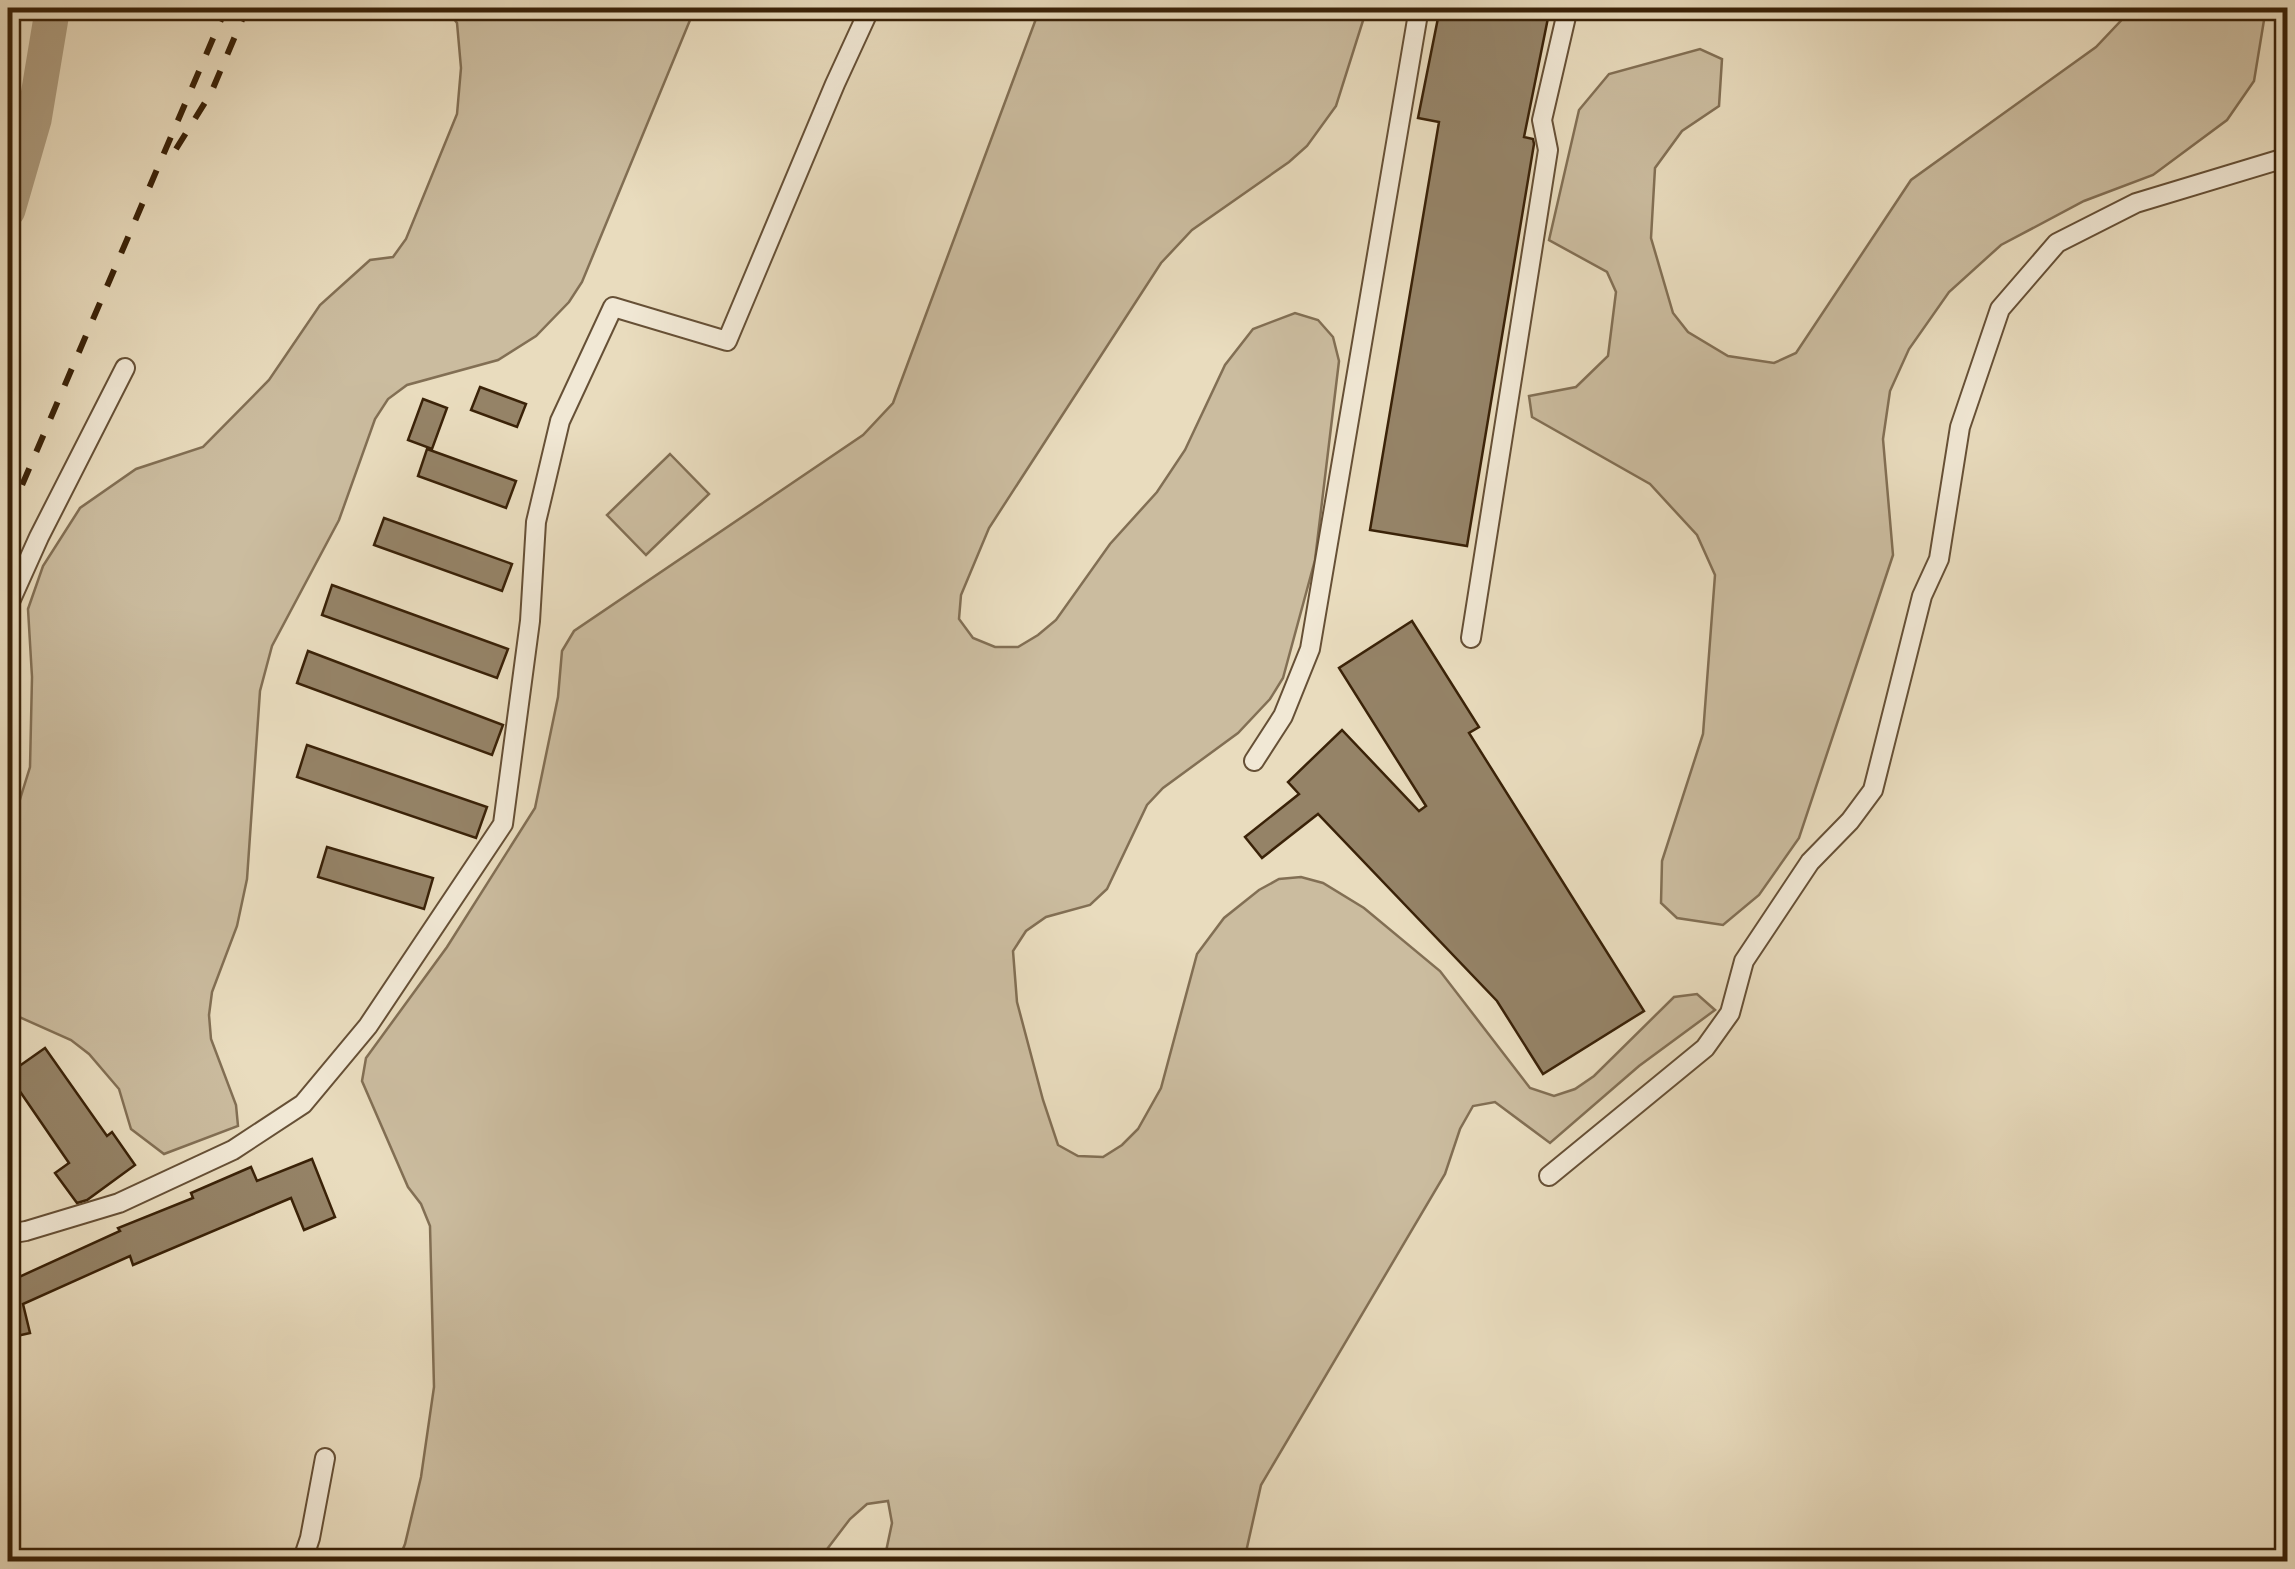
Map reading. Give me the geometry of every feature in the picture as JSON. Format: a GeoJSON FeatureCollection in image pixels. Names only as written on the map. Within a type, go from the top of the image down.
{"type":"FeatureCollection","features":[{"type":"Feature","properties":{"kind":"street"},"geometry":{"type":"LineString","coordinates":[[8,1234],[26,1232],[119,1202],[234,1150],[303,1104],[368,1026],[503,824],[530,621],[536,522],[560,421],[613,307],[727,341],[870,8]]}},
{"type":"Feature","properties":{"kind":"street"},"geometry":{"type":"LineString","coordinates":[[1254,762],[1283,716],[1310,649],[1419,8]]}},
{"type":"Feature","properties":{"kind":"street"},"geometry":{"type":"LineString","coordinates":[[1471,638],[1548,150],[1542,120],[1568,8]]}},
{"type":"Feature","properties":{"kind":"street"},"geometry":{"type":"LineString","coordinates":[[1549,1176],[1705,1048],[1730,1013],[1744,961],[1810,862],[1850,821],[1872,790],[1922,596],[1939,559],[1960,427],[2000,310],[2058,244],[2136,203],[2288,158]]}},
{"type":"Feature","properties":{"kind":"street"},"geometry":{"type":"LineString","coordinates":[[8,606],[125,368]]}},
{"type":"Feature","properties":{"kind":"street"},"geometry":{"type":"LineString","coordinates":[[302,1562],[324,1458]]}},
{"type":"Feature","properties":{"kind":"shaded area"},"geometry":{"type":"Polygon","coordinates":[[[446,8],[695,8],[582,282],[569,302],[536,336],[498,360],[407,385],[388,399],[375,419],[339,520],[272,646],[260,691],[247,879],[237,926],[212,992],[209,1015],[211,1039],[236,1105],[238,1126],[164,1154],[131,1129],[119,1089],[89,1054],[71,1040],[8,1012],[8,838],[30,767],[32,677],[28,609],[43,566],[80,508],[136,469],[203,447],[269,380],[320,305],[370,260],[393,257],[406,239],[457,114],[461,68],[457,23],[446,8]]]}},
{"type":"Feature","properties":{"kind":"shaded area"},"geometry":{"type":"Polygon","coordinates":[[[1040,8],[1367,8],[1336,106],[1307,146],[1192,230],[1161,263],[989,528],[961,595],[959,619],[973,638],[995,647],[1018,647],[1038,635],[1056,620],[1110,544],[1157,492],[1185,450],[1225,365],[1253,329],[1295,313],[1318,320],[1333,337],[1339,361],[1315,560],[1283,678],[1270,699],[1238,733],[1163,788],[1147,805],[1107,889],[1090,905],[1046,917],[1026,931],[1013,951],[1017,1002],[1058,1145],[1078,1156],[1103,1157],[1138,1129],[1161,1088],[1197,954],[1224,918],[1279,879],[1301,877],[1323,883],[1364,908],[1440,971],[1530,1088],[1554,1096],[1575,1089],[1594,1076],[1674,997],[1697,994],[1715,1010],[1639,1066],[1550,1143],[1495,1102],[1473,1106],[1460,1129],[1445,1174],[1261,1485],[1244,1561],[884,1561],[892,1523],[888,1501],[867,1504],[850,1519],[818,1561],[398,1561],[421,1477],[434,1387],[430,1226],[408,1187],[362,1081],[366,1058],[447,947],[535,808],[558,697],[562,651],[574,631],[863,435],[893,403],[1040,8]]]}},
{"type":"Feature","properties":{"kind":"shaded area"},"geometry":{"type":"Polygon","coordinates":[[[2133,8],[2266,8],[2254,81],[2227,120],[2153,175],[2084,201],[2001,245],[1949,292],[1909,349],[1890,391],[1883,439],[1893,555],[1799,838],[1759,895],[1723,925],[1677,918],[1661,903],[1662,861],[1703,734],[1715,575],[1697,535],[1650,484],[1532,417],[1529,396],[1576,387],[1608,356],[1616,292],[1607,272],[1549,240],[1579,110],[1609,74],[1700,49],[1722,59],[1719,106],[1682,131],[1655,168],[1651,238],[1673,313],[1688,332],[1728,356],[1774,363],[1796,353],[1911,180],[2096,47],[2133,8]]]}},
{"type":"Feature","properties":{"kind":"shaded area"},"geometry":{"type":"Polygon","coordinates":[[[670,454],[709,494],[646,555],[607,515],[670,454]]]}},
{"type":"Feature","properties":{"kind":"building"},"geometry":{"type":"Polygon","coordinates":[[[1440,8],[1550,8],[1524,137],[1533,139],[1534,144],[1467,546],[1370,530],[1439,122],[1418,118],[1440,8]]]}},
{"type":"Feature","properties":{"kind":"building"},"geometry":{"type":"Polygon","coordinates":[[[480,387],[526,404],[517,427],[471,410],[480,387]]]}},
{"type":"Feature","properties":{"kind":"building"},"geometry":{"type":"Polygon","coordinates":[[[423,399],[447,408],[432,449],[408,440],[423,399]]]}},
{"type":"Feature","properties":{"kind":"building"},"geometry":{"type":"Polygon","coordinates":[[[427,449],[516,481],[506,508],[418,476],[427,449]]]}},
{"type":"Feature","properties":{"kind":"building"},"geometry":{"type":"Polygon","coordinates":[[[384,518],[512,564],[502,591],[374,545],[384,518]]]}},
{"type":"Feature","properties":{"kind":"building"},"geometry":{"type":"Polygon","coordinates":[[[332,585],[508,649],[497,678],[322,615],[332,585]]]}},
{"type":"Feature","properties":{"kind":"building"},"geometry":{"type":"Polygon","coordinates":[[[1412,621],[1479,727],[1469,733],[1644,1011],[1543,1074],[1497,1001],[1318,814],[1262,858],[1245,837],[1299,794],[1288,782],[1342,730],[1419,811],[1426,806],[1339,668],[1412,621]]]}},
{"type":"Feature","properties":{"kind":"building"},"geometry":{"type":"Polygon","coordinates":[[[308,651],[503,725],[492,755],[297,683],[308,651]]]}},
{"type":"Feature","properties":{"kind":"building"},"geometry":{"type":"Polygon","coordinates":[[[307,745],[487,807],[476,838],[297,777],[307,745]]]}},
{"type":"Feature","properties":{"kind":"building"},"geometry":{"type":"Polygon","coordinates":[[[327,847],[433,878],[424,909],[318,877],[327,847]]]}},
{"type":"Feature","properties":{"kind":"building"},"geometry":{"type":"Polygon","coordinates":[[[45,1048],[107,1136],[112,1132],[135,1165],[77,1203],[55,1173],[69,1163],[8,1074],[45,1048]]]}},
{"type":"Feature","properties":{"kind":"building"},"geometry":{"type":"Polygon","coordinates":[[[312,1159],[335,1217],[304,1230],[291,1198],[133,1265],[130,1256],[23,1304],[30,1333],[8,1338],[8,1282],[120,1231],[118,1228],[193,1198],[191,1193],[251,1167],[257,1181],[312,1159]]]}},
{"type":"Feature","properties":{"kind":"waterway"},"geometry":{"type":"LineString","coordinates":[[8,210],[34,120],[51,18]]}},
{"type":"Feature","properties":{"kind":"railway"},"geometry":{"type":"LineString","coordinates":[[8,518],[226,8]]}},
{"type":"Feature","properties":{"kind":"railway"},"geometry":{"type":"LineString","coordinates":[[176,149],[211,93],[247,8]]}}]}
